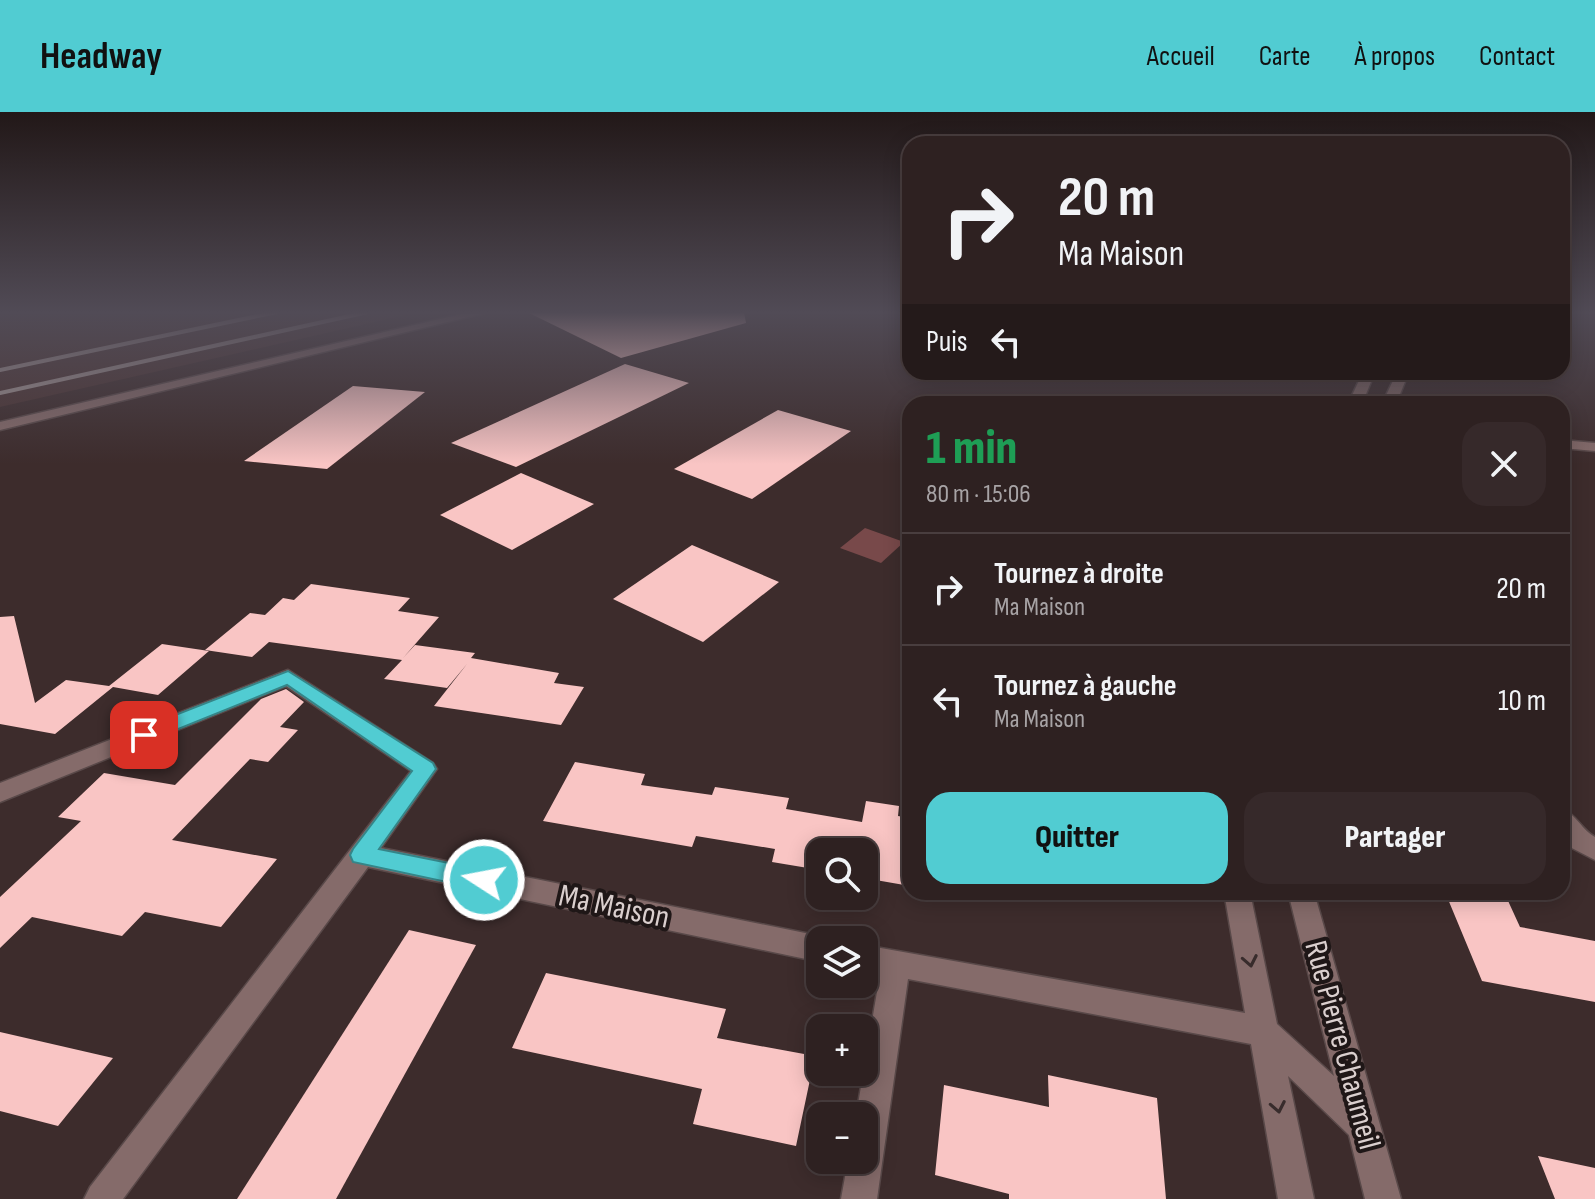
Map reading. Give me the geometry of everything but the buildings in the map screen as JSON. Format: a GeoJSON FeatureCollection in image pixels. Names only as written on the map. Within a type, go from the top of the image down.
{"type":"FeatureCollection","features":[{"type":"Feature","properties":{"kind":"street"},"geometry":{"type":"LineString","coordinates":[[0,426],[269,363]]}},
{"type":"Feature","properties":{"kind":"street"},"geometry":{"type":"LineString","coordinates":[[1570,445],[1595,447]]}},
{"type":"Feature","properties":{"kind":"street"},"geometry":{"type":"LineString","coordinates":[[0,793],[288,677],[425,769],[102,1199]]}},
{"type":"Feature","properties":{"kind":"street"},"geometry":{"type":"LineString","coordinates":[[1570,832],[1595,850]]}},
{"type":"Feature","properties":{"kind":"street","name":"Ma Maison"},"geometry":{"type":"LineString","coordinates":[[362,855],[806,946]]}},
{"type":"Feature","properties":{"kind":"street"},"geometry":{"type":"LineString","coordinates":[[1238,900],[1296,1199]]}},
{"type":"Feature","properties":{"kind":"street","name":"Rue Pierre Chaumeil"},"geometry":{"type":"LineString","coordinates":[[1303,900],[1383,1199]]}},
{"type":"Feature","properties":{"kind":"street"},"geometry":{"type":"LineString","coordinates":[[878,961],[1263,1031],[1364,1126]]}},
{"type":"Feature","properties":{"kind":"street"},"geometry":{"type":"LineString","coordinates":[[859,1199],[896,964]]}},
{"type":"Feature","properties":{"kind":"shaded area"},"geometry":{"type":"Polygon","coordinates":[[[0,363],[195,363],[0,407],[0,363]]]}},
{"type":"Feature","properties":{"kind":"shaded area"},"geometry":{"type":"Polygon","coordinates":[[[865,528],[902,541],[881,563],[840,548],[865,528]]]}},
{"type":"Feature","properties":{"kind":"railway"},"geometry":{"type":"LineString","coordinates":[[0,370],[35,363]]}},
{"type":"Feature","properties":{"kind":"railway"},"geometry":{"type":"LineString","coordinates":[[0,393],[138,363]]}},
{"type":"Feature","properties":{"kind":"route"},"geometry":{"type":"LineString","coordinates":[[144,735],[288,677],[425,769],[362,855],[484,880]]}}]}
